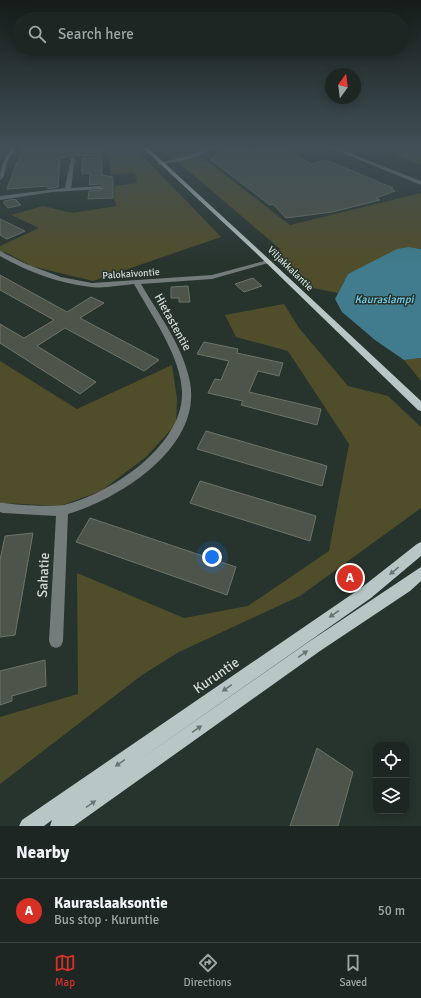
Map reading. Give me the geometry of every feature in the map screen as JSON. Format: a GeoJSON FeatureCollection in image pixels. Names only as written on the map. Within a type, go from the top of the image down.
{"type":"FeatureCollection","features":[{"type":"Feature","properties":{"kind":"main road","name":"Viljakkalantie"},"geometry":{"type":"LineString","coordinates":[[184,186],[268,262],[421,407]]}},
{"type":"Feature","properties":{"kind":"main road","name":"Kuruntie"},"geometry":{"type":"LineString","coordinates":[[28,826],[366,593],[421,548]]}},
{"type":"Feature","properties":{"kind":"main road"},"geometry":{"type":"LineString","coordinates":[[59,826],[315,646],[405,586],[421,573]]}},
{"type":"Feature","properties":{"kind":"street"},"geometry":{"type":"LineString","coordinates":[[0,198],[30,192],[68,188],[100,188]]}},
{"type":"Feature","properties":{"kind":"street","name":"Palokaivontie"},"geometry":{"type":"LineString","coordinates":[[0,253],[23,266],[72,283],[92,285],[212,277],[268,262]]}},
{"type":"Feature","properties":{"kind":"street","name":"Hietastentie"},"geometry":{"type":"LineString","coordinates":[[0,507],[62,510],[86,503],[125,484],[144,468],[167,444],[182,420],[187,396],[179,358],[137,283]]}},
{"type":"Feature","properties":{"kind":"street","name":"Sahatie"},"geometry":{"type":"LineString","coordinates":[[56,641],[62,510]]}},
{"type":"Feature","properties":{"kind":"shaded area"},"geometry":{"type":"Polygon","coordinates":[[[115,186],[171,186],[221,237],[93,281],[31,266],[5,252],[0,254],[0,246],[39,228],[11,215],[43,206],[72,213],[117,206],[114,200],[115,186]]]}},
{"type":"Feature","properties":{"kind":"shaded area"},"geometry":{"type":"Polygon","coordinates":[[[206,186],[239,186],[290,225],[421,193],[421,249],[409,247],[348,274],[338,293],[303,286],[269,253],[280,249],[206,186]]]}},
{"type":"Feature","properties":{"kind":"shaded area"},"geometry":{"type":"Polygon","coordinates":[[[284,304],[299,328],[348,386],[388,396],[421,427],[421,508],[300,596],[179,652],[142,675],[0,784],[0,717],[78,694],[77,573],[184,618],[248,606],[329,551],[349,444],[288,351],[236,337],[225,315],[284,304]]]}},
{"type":"Feature","properties":{"kind":"shaded area"},"geometry":{"type":"Polygon","coordinates":[[[421,358],[421,381],[404,360],[421,358]]]}},
{"type":"Feature","properties":{"kind":"shaded area"},"geometry":{"type":"Polygon","coordinates":[[[0,361],[77,409],[172,365],[177,399],[176,424],[146,457],[101,491],[60,506],[3,503],[0,501],[0,361]]]}},
{"type":"Feature","properties":{"kind":"water","name":"Kauraslampi"},"geometry":{"type":"Polygon","coordinates":[[[409,247],[421,249],[421,358],[404,360],[375,340],[342,312],[335,299],[348,274],[397,249],[409,247]]]}},
{"type":"Feature","properties":{"kind":"building"},"geometry":{"type":"Polygon","coordinates":[[[8,186],[58,186],[58,187],[48,189],[48,186],[7,189],[8,186]]]}},
{"type":"Feature","properties":{"kind":"building"},"geometry":{"type":"Polygon","coordinates":[[[102,186],[113,186],[113,198],[88,199],[89,191],[102,190],[104,187],[102,186]]]}},
{"type":"Feature","properties":{"kind":"building"},"geometry":{"type":"Polygon","coordinates":[[[245,186],[387,186],[393,188],[391,189],[395,191],[376,198],[380,200],[332,212],[286,218],[273,204],[270,205],[245,186]]]}},
{"type":"Feature","properties":{"kind":"building"},"geometry":{"type":"Polygon","coordinates":[[[15,199],[21,205],[8,208],[4,203],[4,201],[15,199]]]}},
{"type":"Feature","properties":{"kind":"building"},"geometry":{"type":"Polygon","coordinates":[[[0,219],[25,231],[7,239],[0,235],[0,219]]]}},
{"type":"Feature","properties":{"kind":"building"},"geometry":{"type":"Polygon","coordinates":[[[0,275],[67,312],[91,297],[104,303],[80,318],[159,360],[144,371],[65,328],[37,346],[96,382],[80,394],[0,343],[0,324],[24,338],[54,320],[0,290],[0,275]]]}},
{"type":"Feature","properties":{"kind":"building"},"geometry":{"type":"Polygon","coordinates":[[[253,278],[262,286],[244,292],[235,284],[253,278]]]}},
{"type":"Feature","properties":{"kind":"building"},"geometry":{"type":"Polygon","coordinates":[[[188,286],[190,302],[179,302],[179,298],[171,298],[171,287],[188,286]]]}},
{"type":"Feature","properties":{"kind":"building"},"geometry":{"type":"Polygon","coordinates":[[[204,342],[238,349],[237,353],[283,363],[279,376],[258,371],[249,392],[321,409],[317,425],[241,405],[243,401],[208,393],[215,379],[221,380],[229,361],[197,354],[204,342]]]}},
{"type":"Feature","properties":{"kind":"building"},"geometry":{"type":"Polygon","coordinates":[[[206,431],[327,466],[322,486],[197,449],[206,431]]]}},
{"type":"Feature","properties":{"kind":"building"},"geometry":{"type":"Polygon","coordinates":[[[200,481],[316,516],[310,541],[190,503],[200,481]]]}},
{"type":"Feature","properties":{"kind":"building"},"geometry":{"type":"Polygon","coordinates":[[[90,518],[236,567],[227,595],[76,542],[90,518]]]}},
{"type":"Feature","properties":{"kind":"building"},"geometry":{"type":"Polygon","coordinates":[[[33,533],[15,635],[0,637],[0,560],[5,536],[33,533]]]}},
{"type":"Feature","properties":{"kind":"building"},"geometry":{"type":"Polygon","coordinates":[[[45,660],[46,686],[12,696],[12,701],[0,705],[0,671],[45,660]]]}},
{"type":"Feature","properties":{"kind":"building"},"geometry":{"type":"Polygon","coordinates":[[[317,748],[353,772],[338,826],[290,826],[317,748]]]}},
{"type":"Feature","properties":{"kind":"place","name":"Kauraslaaksontie"},"geometry":{"type":"Point","coordinates":[350,578]}}]}
